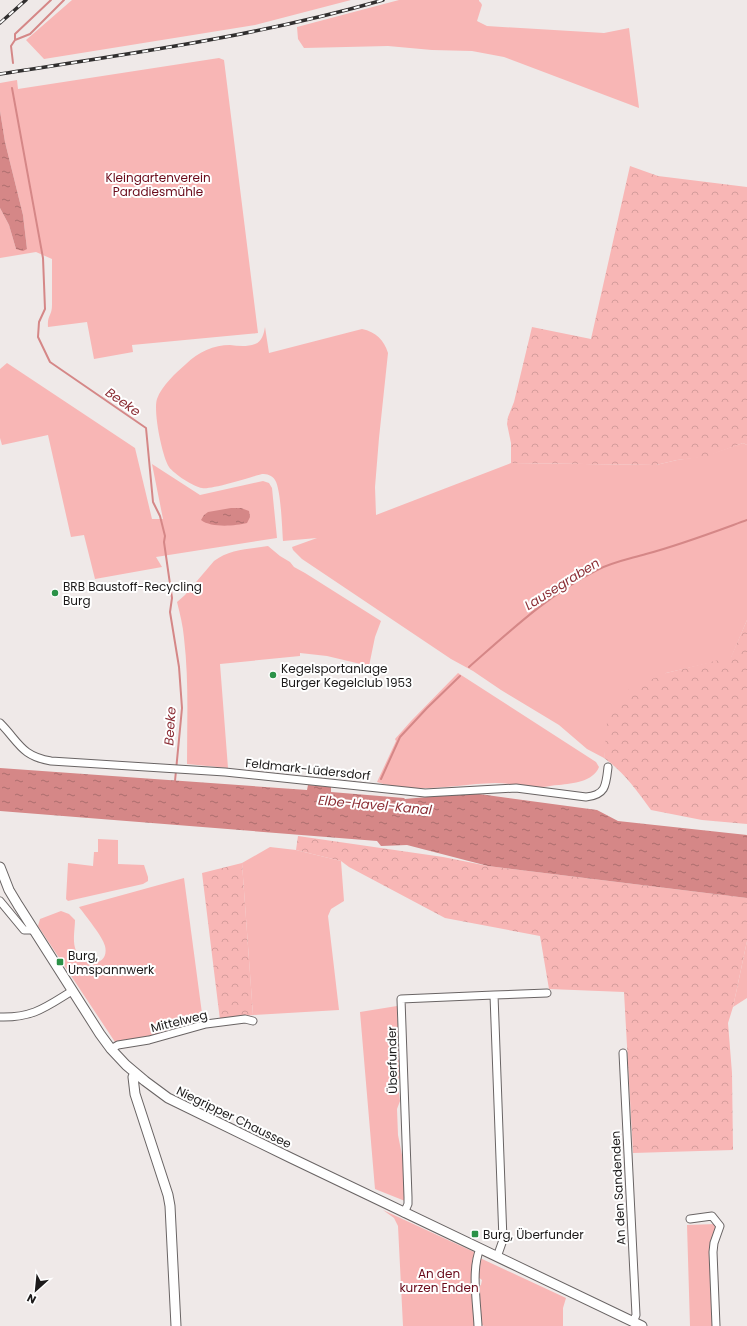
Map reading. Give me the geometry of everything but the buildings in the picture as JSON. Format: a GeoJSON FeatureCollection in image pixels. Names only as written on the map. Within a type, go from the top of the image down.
{"type":"FeatureCollection","features":[{"type":"Feature","properties":{"kind":"main road","name":"Niegripper Chaussee"},"geometry":{"type":"LineString","coordinates":[[0,867],[10,890],[33,930],[111,1049],[135,1073],[163,1095],[404,1213],[638,1324]]}},
{"type":"Feature","properties":{"kind":"main road"},"geometry":{"type":"LineString","coordinates":[[135,1073],[133,1077],[135,1094],[170,1206],[176,1326]]}},
{"type":"Feature","properties":{"kind":"street","name":"Feldmark-Lüdersdorf"},"geometry":{"type":"LineString","coordinates":[[0,723],[14,741],[33,756],[44,760],[225,772],[425,793],[516,788],[586,796],[599,794],[603,790],[606,784],[608,767]]}},
{"type":"Feature","properties":{"kind":"street"},"geometry":{"type":"LineString","coordinates":[[0,902],[24,930],[33,930]]}},
{"type":"Feature","properties":{"kind":"street"},"geometry":{"type":"LineString","coordinates":[[0,1017],[29,1015],[72,991]]}},
{"type":"Feature","properties":{"kind":"street","name":"Überfunder"},"geometry":{"type":"LineString","coordinates":[[404,1213],[408,1204],[408,1197],[401,999],[547,992]]}},
{"type":"Feature","properties":{"kind":"street"},"geometry":{"type":"LineString","coordinates":[[494,995],[503,1240],[497,1257]]}},
{"type":"Feature","properties":{"kind":"street","name":"Mittelweg"},"geometry":{"type":"LineString","coordinates":[[111,1049],[118,1045],[149,1040],[206,1024],[245,1019],[253,1021]]}},
{"type":"Feature","properties":{"kind":"street","name":"An den Sandenden"},"geometry":{"type":"LineString","coordinates":[[623,1053],[636,1315],[638,1324]]}},
{"type":"Feature","properties":{"kind":"street"},"geometry":{"type":"LineString","coordinates":[[690,1219],[712,1216],[720,1226],[716,1235],[713,1252],[716,1326]]}},
{"type":"Feature","properties":{"kind":"street"},"geometry":{"type":"LineString","coordinates":[[478,1326],[476,1272],[477,1257],[480,1249]]}},
{"type":"Feature","properties":{"kind":"green space"},"geometry":{"type":"Polygon","coordinates":[[[72,0],[351,0],[255,25],[44,59],[26,40],[72,0]]]}},
{"type":"Feature","properties":{"kind":"green space"},"geometry":{"type":"Polygon","coordinates":[[[399,0],[479,0],[482,5],[477,21],[487,26],[604,33],[629,28],[639,108],[504,57],[472,51],[432,50],[388,46],[304,48],[298,39],[297,27],[399,0]]]}},
{"type":"Feature","properties":{"kind":"green space","name":"Kleingartenverein Paradiesmühle"},"geometry":{"type":"Polygon","coordinates":[[[219,58],[224,60],[258,333],[132,345],[133,352],[94,359],[87,322],[48,327],[48,320],[52,305],[52,259],[36,252],[0,258],[0,208],[9,225],[16,249],[27,249],[23,215],[5,142],[0,111],[0,83],[17,80],[18,89],[219,58]]]}},
{"type":"Feature","properties":{"kind":"green space"},"geometry":{"type":"Polygon","coordinates":[[[630,166],[658,176],[747,187],[747,445],[743,443],[705,457],[677,460],[656,465],[511,463],[511,443],[507,424],[508,417],[514,402],[532,327],[591,339],[630,166]]]}},
{"type":"Feature","properties":{"kind":"green space"},"geometry":{"type":"Polygon","coordinates":[[[265,327],[269,353],[362,329],[375,334],[382,340],[388,353],[375,487],[376,515],[511,463],[656,465],[705,456],[743,443],[747,445],[747,620],[731,658],[666,673],[605,752],[604,758],[587,749],[559,725],[501,690],[473,671],[451,659],[302,559],[292,547],[317,538],[283,541],[279,492],[274,478],[271,476],[262,474],[207,488],[202,488],[189,483],[172,470],[166,461],[157,423],[156,405],[159,394],[170,380],[196,356],[206,350],[218,346],[246,346],[255,344],[261,339],[265,327]]]}},
{"type":"Feature","properties":{"kind":"green space"},"geometry":{"type":"Polygon","coordinates":[[[7,363],[135,448],[152,519],[163,519],[152,464],[200,495],[263,481],[269,483],[272,488],[277,538],[156,557],[162,567],[95,579],[84,535],[71,537],[48,435],[2,445],[0,438],[0,369],[7,363]]]}},
{"type":"Feature","properties":{"kind":"green space"},"geometry":{"type":"Polygon","coordinates":[[[268,546],[290,562],[294,567],[381,621],[375,637],[369,666],[327,656],[300,653],[300,656],[220,664],[228,768],[187,764],[187,670],[183,629],[177,602],[185,595],[214,561],[220,557],[240,550],[268,546]]]}},
{"type":"Feature","properties":{"kind":"green space"},"geometry":{"type":"Polygon","coordinates":[[[747,620],[747,824],[702,820],[651,810],[624,776],[604,758],[607,722],[629,689],[666,673],[731,657],[747,620]]]}},
{"type":"Feature","properties":{"kind":"green space"},"geometry":{"type":"Polygon","coordinates":[[[458,673],[596,762],[599,767],[596,772],[592,776],[582,781],[543,787],[495,783],[436,788],[407,788],[377,782],[396,741],[395,739],[458,673]]]}},
{"type":"Feature","properties":{"kind":"green space"},"geometry":{"type":"Polygon","coordinates":[[[298,836],[443,857],[488,866],[747,898],[747,941],[733,1007],[728,1023],[732,1073],[733,1150],[633,1153],[624,992],[549,989],[540,936],[445,918],[349,867],[341,861],[296,850],[298,836]]]}},
{"type":"Feature","properties":{"kind":"green space"},"geometry":{"type":"Polygon","coordinates":[[[98,839],[118,840],[118,864],[144,865],[148,881],[143,884],[68,901],[66,899],[68,863],[93,866],[94,852],[98,852],[98,839]]]}},
{"type":"Feature","properties":{"kind":"green space"},"geometry":{"type":"Polygon","coordinates":[[[270,847],[296,850],[341,861],[344,901],[331,909],[328,916],[339,1010],[253,1015],[242,863],[270,847]]]}},
{"type":"Feature","properties":{"kind":"green space"},"geometry":{"type":"Polygon","coordinates":[[[242,863],[253,1015],[220,1020],[202,873],[242,863]]]}},
{"type":"Feature","properties":{"kind":"green space"},"geometry":{"type":"Polygon","coordinates":[[[184,878],[203,1021],[163,1034],[117,1043],[38,926],[40,919],[61,911],[69,914],[75,920],[74,939],[76,951],[79,957],[95,963],[104,958],[104,942],[79,907],[184,878]]]}},
{"type":"Feature","properties":{"kind":"green space"},"geometry":{"type":"Polygon","coordinates":[[[747,941],[747,998],[733,1007],[747,941]]]}},
{"type":"Feature","properties":{"kind":"green space"},"geometry":{"type":"Polygon","coordinates":[[[397,1006],[400,1074],[398,1085],[400,1101],[397,1109],[398,1135],[404,1165],[405,1201],[375,1189],[360,1012],[397,1006]]]}},
{"type":"Feature","properties":{"kind":"green space","name":"An den kurzen Enden"},"geometry":{"type":"Polygon","coordinates":[[[383,1210],[474,1252],[475,1256],[472,1259],[473,1301],[476,1326],[403,1326],[398,1226],[394,1218],[383,1210]]]}},
{"type":"Feature","properties":{"kind":"green space"},"geometry":{"type":"Polygon","coordinates":[[[716,1224],[714,1326],[690,1326],[687,1225],[716,1224]]]}},
{"type":"Feature","properties":{"kind":"green space","name":"An den kurzen Enden"},"geometry":{"type":"Polygon","coordinates":[[[480,1258],[566,1298],[563,1308],[563,1326],[484,1326],[480,1324],[479,1286],[481,1285],[482,1280],[478,1277],[480,1258]]]}},
{"type":"Feature","properties":{"kind":"water"},"geometry":{"type":"Polygon","coordinates":[[[0,111],[5,142],[23,215],[27,249],[23,251],[16,249],[9,225],[0,208],[0,111]]]}},
{"type":"Feature","properties":{"kind":"water"},"geometry":{"type":"Polygon","coordinates":[[[231,508],[241,508],[249,511],[250,517],[247,523],[236,525],[217,525],[205,523],[201,520],[208,512],[231,508]]]}},
{"type":"Feature","properties":{"kind":"water","name":"Elbe-Havel-Kanal"},"geometry":{"type":"Polygon","coordinates":[[[0,768],[307,790],[308,785],[331,787],[331,792],[405,799],[472,793],[597,810],[618,821],[747,835],[747,898],[488,866],[407,845],[381,846],[377,841],[0,811],[0,768]]]}},
{"type":"Feature","properties":{"kind":"waterway","name":"Beeke"},"geometry":{"type":"LineString","coordinates":[[13,63],[11,46],[15,40],[15,34],[51,0]]}},
{"type":"Feature","properties":{"kind":"waterway"},"geometry":{"type":"LineString","coordinates":[[15,40],[30,34],[64,0]]}},
{"type":"Feature","properties":{"kind":"waterway","name":"Beeke"},"geometry":{"type":"LineString","coordinates":[[12,88],[43,258],[45,309],[39,322],[38,337],[50,362],[146,428],[153,502],[160,516],[165,536],[164,542],[172,598],[170,612],[179,667],[182,708],[175,781]]}},
{"type":"Feature","properties":{"kind":"waterway","name":"Lausegraben"},"geometry":{"type":"LineString","coordinates":[[469,667],[530,614],[562,590],[597,570],[747,520]]}},
{"type":"Feature","properties":{"kind":"waterway","name":"Lausegraben"},"geometry":{"type":"LineString","coordinates":[[381,779],[400,737],[460,676]]}},
{"type":"Feature","properties":{"kind":"railway"},"geometry":{"type":"LineString","coordinates":[[0,23],[26,0]]}},
{"type":"Feature","properties":{"kind":"railway"},"geometry":{"type":"LineString","coordinates":[[0,74],[241,34],[336,13],[383,0]]}},
{"type":"Feature","properties":{"kind":"place","name":"BRB Baustoff-Recycling Burg"},"geometry":{"type":"Point","coordinates":[55,593]}},
{"type":"Feature","properties":{"kind":"place","name":"Kegelsportanlage Burger Kegelclub 1953"},"geometry":{"type":"Point","coordinates":[273,675]}},
{"type":"Feature","properties":{"kind":"place","name":"Burg, Umspannwerk"},"geometry":{"type":"Point","coordinates":[60,962]}},
{"type":"Feature","properties":{"kind":"place","name":"Burg, Überfunder"},"geometry":{"type":"Point","coordinates":[475,1234]}}]}
